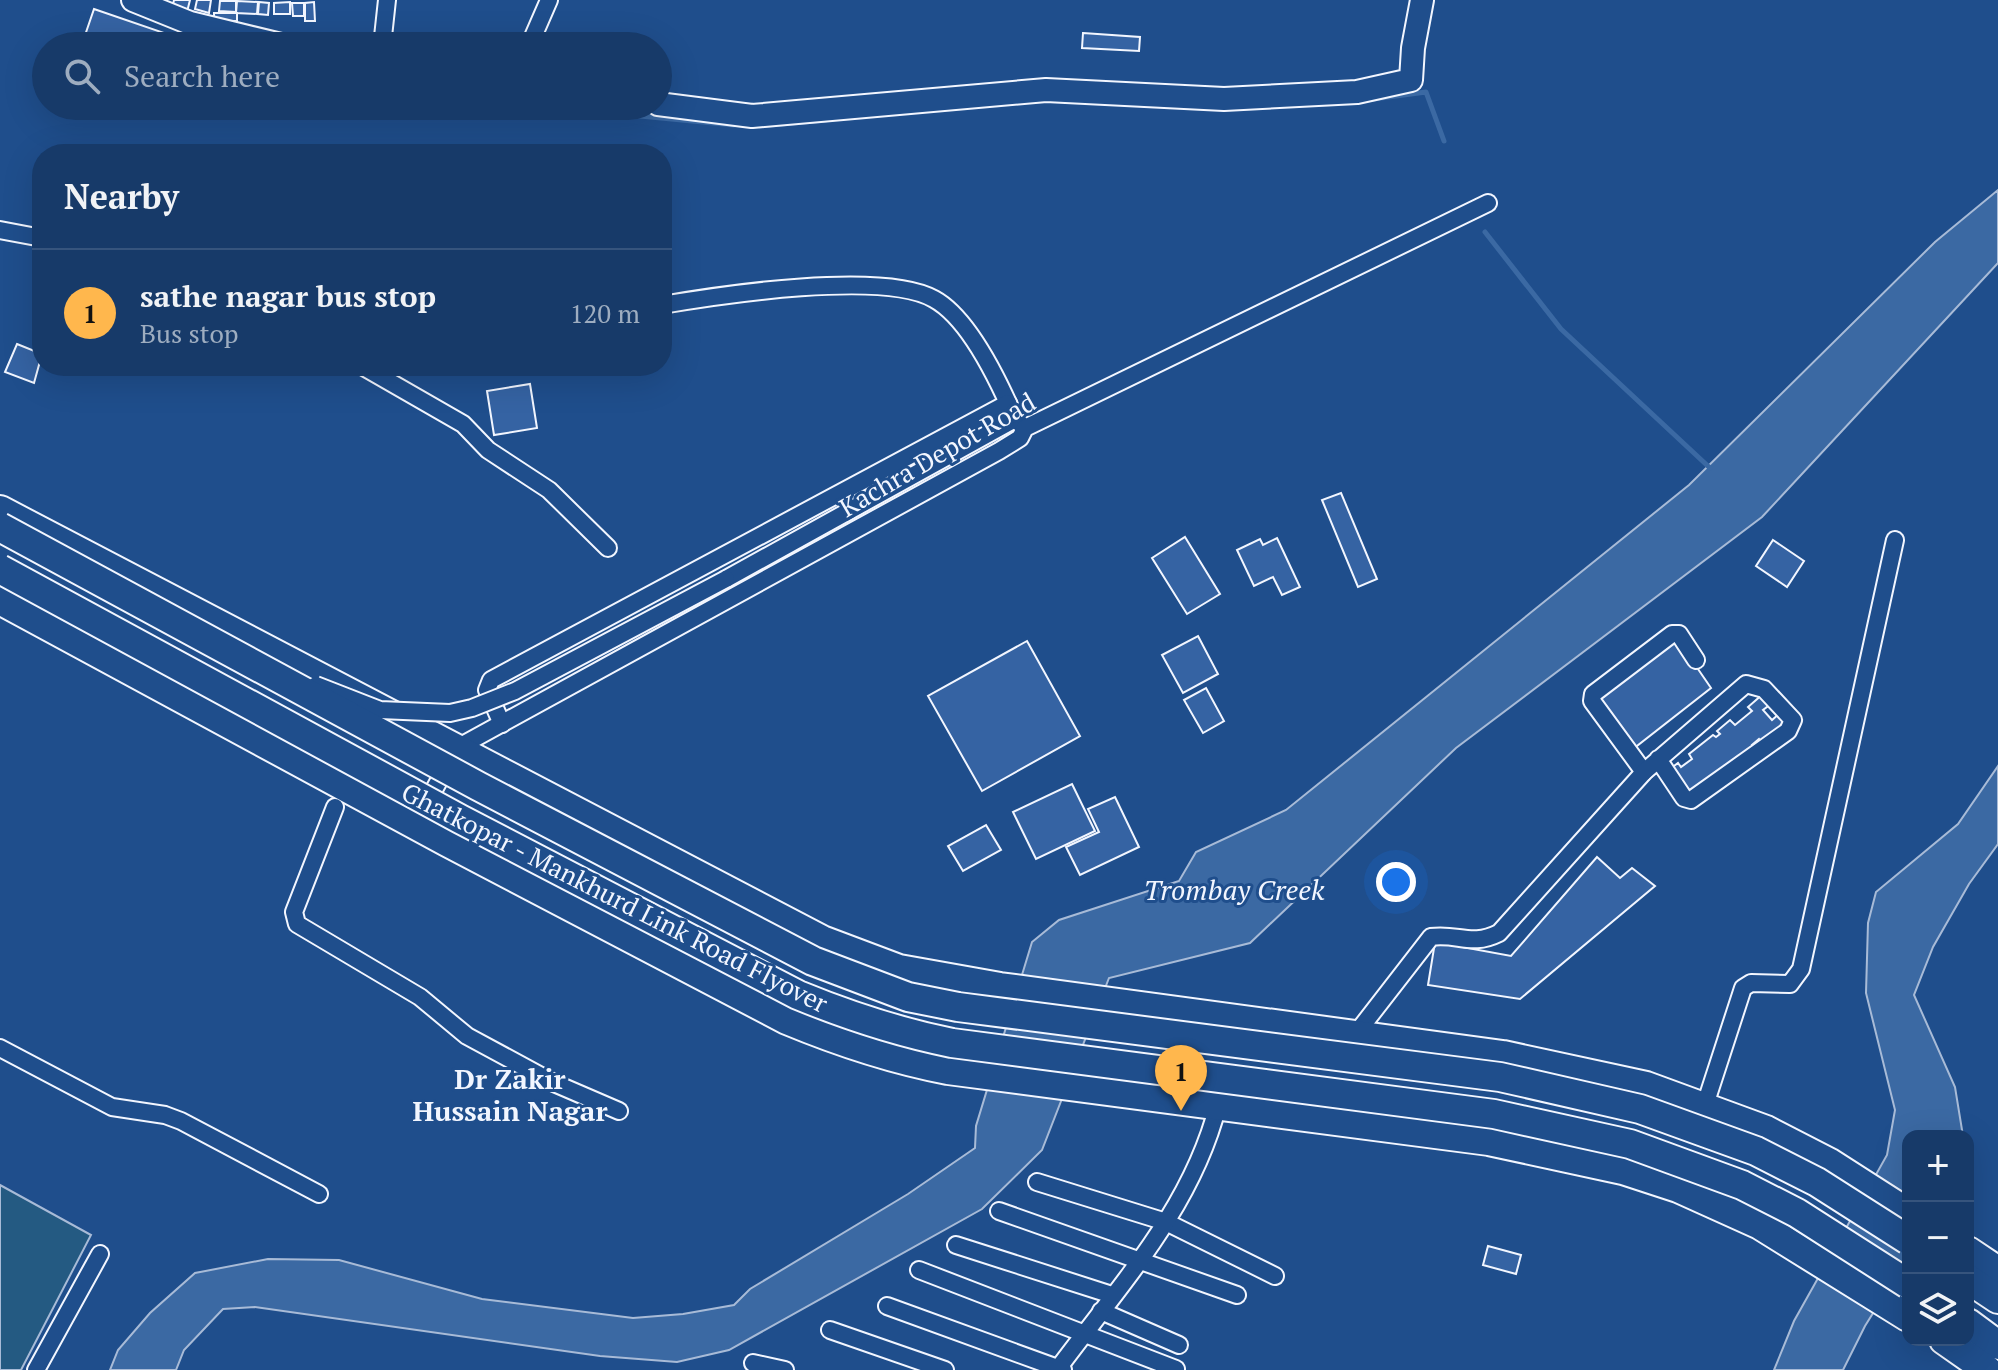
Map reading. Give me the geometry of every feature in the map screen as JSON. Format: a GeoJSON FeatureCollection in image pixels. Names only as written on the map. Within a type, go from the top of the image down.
{"type":"FeatureCollection","features":[{"type":"Feature","properties":{"kind":"highway"},"geometry":{"type":"LineString","coordinates":[[0,510],[822,940],[899,969],[1000,987],[1503,1055],[1646,1086],[1705,1105],[1766,1130],[1830,1163],[1902,1209]]}},
{"type":"Feature","properties":{"kind":"highway","name":"Ghatkopar - Mankhurd Link Road Flyover"},"geometry":{"type":"LineString","coordinates":[[0,527],[813,961],[862,982],[958,1007],[1500,1077],[1640,1109],[1756,1151],[1817,1182],[1902,1236]]}},
{"type":"Feature","properties":{"kind":"highway","name":"Ghatkopar - Mankhurd Link Road Flyover"},"geometry":{"type":"LineString","coordinates":[[0,569],[460,819],[798,995],[849,1016],[899,1032],[952,1043],[1494,1114],[1630,1144],[1742,1185],[1797,1213],[1902,1280]]}},
{"type":"Feature","properties":{"kind":"highway"},"geometry":{"type":"LineString","coordinates":[[0,600],[414,825],[787,1020],[879,1055],[948,1070],[1489,1141],[1623,1170],[1678,1188],[1782,1236],[1902,1313]]}},
{"type":"Feature","properties":{"kind":"highway"},"geometry":{"type":"LineString","coordinates":[[1489,1141],[1503,1055]]}},
{"type":"Feature","properties":{"kind":"highway"},"geometry":{"type":"LineString","coordinates":[[1981,1267],[1998,1299]]}},
{"type":"Feature","properties":{"kind":"highway"},"geometry":{"type":"LineString","coordinates":[[1974,1327],[1998,1345]]}},
{"type":"Feature","properties":{"kind":"highway"},"geometry":{"type":"LineString","coordinates":[[1953,1346],[1987,1370]]}},
{"type":"Feature","properties":{"kind":"street"},"geometry":{"type":"LineString","coordinates":[[384,32],[387,0]]}},
{"type":"Feature","properties":{"kind":"street"},"geometry":{"type":"LineString","coordinates":[[535,32],[549,0]]}},
{"type":"Feature","properties":{"kind":"street"},"geometry":{"type":"LineString","coordinates":[[672,106],[752,116],[1046,90],[1224,99],[1357,92],[1411,80],[1422,0]]}},
{"type":"Feature","properties":{"kind":"street"},"geometry":{"type":"LineString","coordinates":[[145,2],[190,23],[227,32]]}},
{"type":"Feature","properties":{"kind":"street","name":"Kachra Depot Road"},"geometry":{"type":"LineString","coordinates":[[457,748],[999,451],[1020,438],[1020,424],[1488,203]]}},
{"type":"Feature","properties":{"kind":"street"},"geometry":{"type":"LineString","coordinates":[[0,230],[32,236]]}},
{"type":"Feature","properties":{"kind":"street"},"geometry":{"type":"LineString","coordinates":[[672,304],[783,288],[861,287],[934,298],[961,322],[1020,424]]}},
{"type":"Feature","properties":{"kind":"street"},"geometry":{"type":"LineString","coordinates":[[379,376],[463,424],[488,450],[549,490],[608,548]]}},
{"type":"Feature","properties":{"kind":"street"},"geometry":{"type":"LineString","coordinates":[[502,724],[487,690],[491,680],[1008,403]]}},
{"type":"Feature","properties":{"kind":"street","name":"Ghatkopar - Mankhurd Link Road Flyover"},"geometry":{"type":"LineString","coordinates":[[208,640],[380,710],[450,713],[515,691],[1020,424]]}},
{"type":"Feature","properties":{"kind":"street"},"geometry":{"type":"LineString","coordinates":[[1705,1105],[1743,988],[1751,983],[1790,984],[1801,969],[1895,540]]}},
{"type":"Feature","properties":{"kind":"street"},"geometry":{"type":"LineString","coordinates":[[1644,772],[1592,701],[1593,694],[1672,634],[1679,634],[1696,660]]}},
{"type":"Feature","properties":{"kind":"street"},"geometry":{"type":"LineString","coordinates":[[1355,1035],[1431,937],[1443,935],[1482,942],[1499,933],[1644,772],[1658,759],[1746,684],[1764,689],[1793,720],[1788,731],[1691,800],[1684,798],[1658,759]]}},
{"type":"Feature","properties":{"kind":"street"},"geometry":{"type":"LineString","coordinates":[[414,825],[457,748]]}},
{"type":"Feature","properties":{"kind":"street"},"geometry":{"type":"LineString","coordinates":[[335,807],[294,912],[297,924],[420,997],[467,1036],[554,1083],[619,1111]]}},
{"type":"Feature","properties":{"kind":"street"},"geometry":{"type":"LineString","coordinates":[[0,1048],[112,1107],[165,1115],[181,1121],[319,1194]]}},
{"type":"Feature","properties":{"kind":"street"},"geometry":{"type":"LineString","coordinates":[[887,1306],[1060,1369],[1112,1295],[1142,1260],[1195,1176],[1208,1146],[1218,1105]]}},
{"type":"Feature","properties":{"kind":"street"},"geometry":{"type":"LineString","coordinates":[[1037,1182],[1166,1222],[1275,1276]]}},
{"type":"Feature","properties":{"kind":"street"},"geometry":{"type":"LineString","coordinates":[[999,1211],[1237,1295]]}},
{"type":"Feature","properties":{"kind":"street"},"geometry":{"type":"LineString","coordinates":[[956,1245],[1112,1295]]}},
{"type":"Feature","properties":{"kind":"street"},"geometry":{"type":"LineString","coordinates":[[36,1370],[100,1254]]}},
{"type":"Feature","properties":{"kind":"street"},"geometry":{"type":"LineString","coordinates":[[919,1270],[1085,1331],[1176,1369]]}},
{"type":"Feature","properties":{"kind":"street"},"geometry":{"type":"LineString","coordinates":[[1101,1311],[1179,1345]]}},
{"type":"Feature","properties":{"kind":"street"},"geometry":{"type":"LineString","coordinates":[[830,1330],[945,1370]]}},
{"type":"Feature","properties":{"kind":"street"},"geometry":{"type":"LineString","coordinates":[[753,1363],[785,1370]]}},
{"type":"Feature","properties":{"kind":"shaded area"},"geometry":{"type":"Polygon","coordinates":[[[0,1185],[91,1235],[21,1370],[0,1370],[0,1185]]]}},
{"type":"Feature","properties":{"kind":"water","name":"Trombay Creek"},"geometry":{"type":"Polygon","coordinates":[[[1998,190],[1998,263],[1762,517],[1456,748],[1250,943],[1109,978],[1042,1150],[982,1209],[729,1350],[677,1362],[600,1356],[255,1307],[223,1309],[184,1350],[176,1370],[110,1370],[118,1350],[150,1313],[195,1273],[268,1259],[339,1260],[482,1299],[633,1318],[683,1314],[734,1305],[750,1289],[908,1194],[975,1148],[976,1126],[1032,942],[1059,920],[1179,881],[1196,852],[1286,810],[1689,485],[1935,242],[1998,190]]]}},
{"type":"Feature","properties":{"kind":"water"},"geometry":{"type":"Polygon","coordinates":[[[1998,766],[1998,844],[1969,884],[1933,947],[1914,995],[1955,1087],[1962,1130],[1902,1130],[1902,1267],[1865,1326],[1843,1370],[1774,1370],[1794,1321],[1887,1155],[1895,1110],[1866,993],[1868,923],[1876,892],[1958,824],[1998,766]]]}},
{"type":"Feature","properties":{"kind":"building"},"geometry":{"type":"Polygon","coordinates":[[[174,0],[190,0],[187,12],[172,8],[174,0]]]}},
{"type":"Feature","properties":{"kind":"building"},"geometry":{"type":"Polygon","coordinates":[[[197,0],[211,0],[209,13],[195,9],[197,0]]]}},
{"type":"Feature","properties":{"kind":"building"},"geometry":{"type":"Polygon","coordinates":[[[220,1],[236,1],[236,12],[219,11],[220,1]]]}},
{"type":"Feature","properties":{"kind":"building"},"geometry":{"type":"Polygon","coordinates":[[[237,1],[258,2],[257,14],[236,13],[237,1]]]}},
{"type":"Feature","properties":{"kind":"building"},"geometry":{"type":"Polygon","coordinates":[[[259,2],[269,3],[268,15],[258,14],[259,2]]]}},
{"type":"Feature","properties":{"kind":"building"},"geometry":{"type":"Polygon","coordinates":[[[290,2],[290,14],[274,14],[274,3],[290,2]]]}},
{"type":"Feature","properties":{"kind":"building"},"geometry":{"type":"Polygon","coordinates":[[[314,2],[315,21],[305,21],[305,3],[314,2]]]}},
{"type":"Feature","properties":{"kind":"building"},"geometry":{"type":"Polygon","coordinates":[[[292,3],[304,3],[304,16],[293,16],[292,3]]]}},
{"type":"Feature","properties":{"kind":"building"},"geometry":{"type":"Polygon","coordinates":[[[94,9],[161,32],[86,32],[94,9]]]}},
{"type":"Feature","properties":{"kind":"building"},"geometry":{"type":"Polygon","coordinates":[[[214,13],[237,13],[237,21],[214,21],[214,13]]]}},
{"type":"Feature","properties":{"kind":"building"},"geometry":{"type":"Polygon","coordinates":[[[1083,33],[1140,37],[1139,51],[1082,48],[1083,33]]]}},
{"type":"Feature","properties":{"kind":"building"},"geometry":{"type":"Polygon","coordinates":[[[17,344],[32,350],[34,383],[5,372],[17,344]]]}},
{"type":"Feature","properties":{"kind":"building"},"geometry":{"type":"Polygon","coordinates":[[[530,384],[537,428],[494,435],[487,391],[530,384]]]}},
{"type":"Feature","properties":{"kind":"building"},"geometry":{"type":"Polygon","coordinates":[[[1341,493],[1377,579],[1358,587],[1322,500],[1341,493]]]}},
{"type":"Feature","properties":{"kind":"building"},"geometry":{"type":"Polygon","coordinates":[[[1185,537],[1220,594],[1187,614],[1152,558],[1185,537]]]}},
{"type":"Feature","properties":{"kind":"building"},"geometry":{"type":"Polygon","coordinates":[[[1277,538],[1300,587],[1282,595],[1273,577],[1254,586],[1237,550],[1260,539],[1263,545],[1277,538]]]}},
{"type":"Feature","properties":{"kind":"building"},"geometry":{"type":"Polygon","coordinates":[[[1773,540],[1804,561],[1787,587],[1756,566],[1773,540]]]}},
{"type":"Feature","properties":{"kind":"building"},"geometry":{"type":"Polygon","coordinates":[[[1198,636],[1218,674],[1183,693],[1162,655],[1198,636]]]}},
{"type":"Feature","properties":{"kind":"building"},"geometry":{"type":"Polygon","coordinates":[[[1676,637],[1711,688],[1633,749],[1597,700],[1676,637]]]}},
{"type":"Feature","properties":{"kind":"building"},"geometry":{"type":"Polygon","coordinates":[[[1027,641],[1080,736],[982,791],[928,696],[1027,641]]]}},
{"type":"Feature","properties":{"kind":"building"},"geometry":{"type":"Polygon","coordinates":[[[1206,688],[1224,721],[1203,733],[1184,700],[1206,688]]]}},
{"type":"Feature","properties":{"kind":"building"},"geometry":{"type":"Polygon","coordinates":[[[1763,694],[1771,704],[1763,710],[1772,720],[1780,713],[1788,724],[1763,744],[1759,739],[1752,745],[1755,749],[1741,760],[1738,756],[1691,794],[1670,769],[1678,763],[1681,767],[1692,759],[1689,754],[1713,735],[1716,737],[1720,734],[1717,731],[1730,720],[1735,725],[1752,711],[1748,707],[1763,694]]]}},
{"type":"Feature","properties":{"kind":"building"},"geometry":{"type":"Polygon","coordinates":[[[1072,784],[1095,831],[1036,859],[1013,812],[1072,784]]]}},
{"type":"Feature","properties":{"kind":"building"},"geometry":{"type":"Polygon","coordinates":[[[1115,797],[1139,847],[1080,875],[1066,847],[1099,832],[1088,809],[1115,797]]]}},
{"type":"Feature","properties":{"kind":"building"},"geometry":{"type":"Polygon","coordinates":[[[986,825],[1001,850],[963,871],[948,846],[986,825]]]}},
{"type":"Feature","properties":{"kind":"building"},"geometry":{"type":"Polygon","coordinates":[[[1597,857],[1620,878],[1632,868],[1655,886],[1520,999],[1428,985],[1435,942],[1511,956],[1597,857]]]}},
{"type":"Feature","properties":{"kind":"building"},"geometry":{"type":"Polygon","coordinates":[[[1488,1246],[1521,1255],[1516,1274],[1483,1265],[1488,1246]]]}},
{"type":"Feature","properties":{"kind":"waterway"},"geometry":{"type":"LineString","coordinates":[[1366,100],[1426,92],[1444,141]]}},
{"type":"Feature","properties":{"kind":"waterway"},"geometry":{"type":"LineString","coordinates":[[672,119],[734,125]]}},
{"type":"Feature","properties":{"kind":"waterway"},"geometry":{"type":"LineString","coordinates":[[760,126],[826,120]]}},
{"type":"Feature","properties":{"kind":"waterway"},"geometry":{"type":"LineString","coordinates":[[1485,232],[1561,329],[1710,468]]}},
{"type":"Feature","properties":{"kind":"place","name":"sathe nagar bus stop"},"geometry":{"type":"Point","coordinates":[1181,1111]}},
{"type":"Feature","properties":{"kind":"district","name":"Dr Zakir Hussain Nagar"},"geometry":{"type":"Point","coordinates":[510,1094]}}]}
